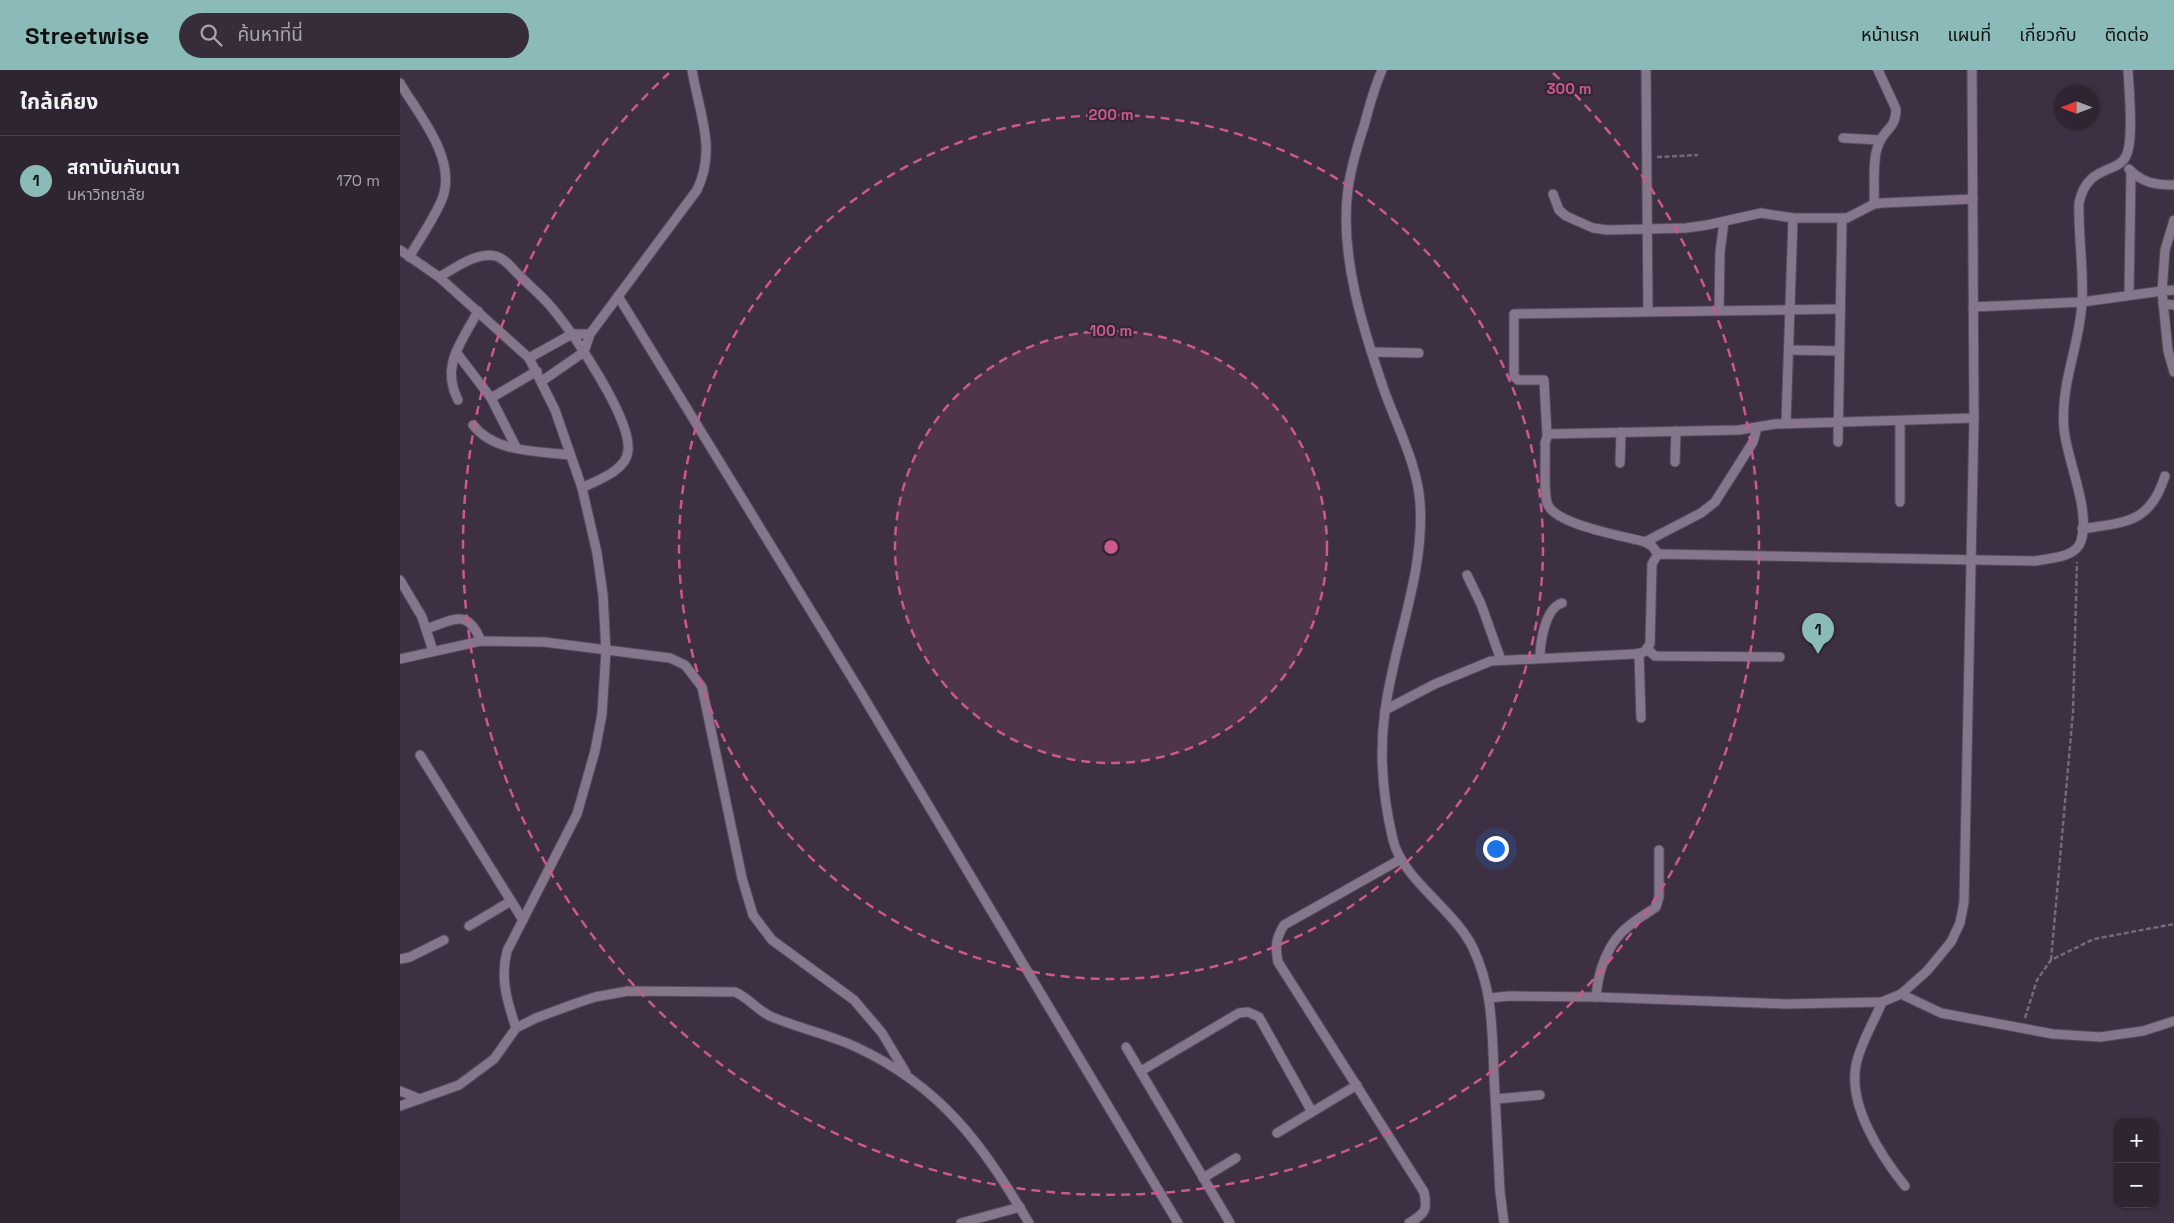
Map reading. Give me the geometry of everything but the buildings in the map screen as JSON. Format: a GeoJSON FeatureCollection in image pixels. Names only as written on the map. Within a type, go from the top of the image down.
{"type":"FeatureCollection","features":[{"type":"Feature","properties":{"kind":"lane"},"geometry":{"type":"LineString","coordinates":[[542,381],[584,352],[590,334],[676,222],[698,190],[705,175],[707,147],[692,70]]}},
{"type":"Feature","properties":{"kind":"lane"},"geometry":{"type":"LineString","coordinates":[[1382,70],[1354,157],[1348,191],[1347,228],[1355,294],[1372,352],[1410,457],[1420,500],[1417,563],[1385,710],[1382,745],[1383,774],[1394,842],[1401,859],[1418,881],[1442,904],[1472,946],[1490,998],[1504,1223]]}},
{"type":"Feature","properties":{"kind":"lane"},"geometry":{"type":"LineString","coordinates":[[1646,70],[1645,157],[1648,311]]}},
{"type":"Feature","properties":{"kind":"lane"},"geometry":{"type":"LineString","coordinates":[[1874,204],[1876,152],[1880,140],[1895,123],[1896,109],[1878,70]]}},
{"type":"Feature","properties":{"kind":"lane"},"geometry":{"type":"LineString","coordinates":[[1490,998],[1509,996],[1596,997],[1767,1004],[1882,1002],[1901,994],[1927,971],[1951,942],[1960,923],[1964,902],[1974,418],[1972,70]]}},
{"type":"Feature","properties":{"kind":"lane"},"geometry":{"type":"LineString","coordinates":[[1658,554],[2035,561],[2063,556],[2073,551],[2082,541],[2082,529],[2078,484],[2068,454],[2064,428],[2064,394],[2082,302],[2078,220],[2082,190],[2098,173],[2123,161],[2128,148],[2128,70]]}},
{"type":"Feature","properties":{"kind":"lane"},"geometry":{"type":"LineString","coordinates":[[400,82],[436,143],[443,162],[446,180],[444,195],[409,257]]}},
{"type":"Feature","properties":{"kind":"lane"},"geometry":{"type":"LineString","coordinates":[[1843,138],[1880,140]]}},
{"type":"Feature","properties":{"kind":"lane"},"geometry":{"type":"LineString","coordinates":[[2123,161],[2131,171],[2148,182],[2174,185]]}},
{"type":"Feature","properties":{"kind":"lane"},"geometry":{"type":"LineString","coordinates":[[2130,295],[2131,171]]}},
{"type":"Feature","properties":{"kind":"lane"},"geometry":{"type":"LineString","coordinates":[[1553,194],[1559,210],[1566,216],[1579,224],[1608,230],[1686,228],[1724,222],[1761,213],[1793,218],[1842,219],[1854,217],[1874,204],[1973,199]]}},
{"type":"Feature","properties":{"kind":"lane"},"geometry":{"type":"LineString","coordinates":[[1786,423],[1793,218]]}},
{"type":"Feature","properties":{"kind":"lane"},"geometry":{"type":"LineString","coordinates":[[1838,442],[1842,219]]}},
{"type":"Feature","properties":{"kind":"lane"},"geometry":{"type":"LineString","coordinates":[[2174,220],[2165,250],[2162,291],[2168,351],[2174,372]]}},
{"type":"Feature","properties":{"kind":"lane"},"geometry":{"type":"LineString","coordinates":[[1719,310],[1720,252],[1724,222]]}},
{"type":"Feature","properties":{"kind":"lane"},"geometry":{"type":"LineString","coordinates":[[400,250],[439,277],[529,358],[542,381],[582,488],[597,553],[603,595],[606,651],[602,714],[586,787],[577,814],[507,951],[503,967],[504,991],[516,1028]]}},
{"type":"Feature","properties":{"kind":"lane"},"geometry":{"type":"LineString","coordinates":[[439,277],[472,260],[495,256],[505,262],[551,306],[572,334],[584,352],[622,422],[628,451],[625,460],[616,470],[582,488]]}},
{"type":"Feature","properties":{"kind":"lane"},"geometry":{"type":"LineString","coordinates":[[1974,307],[2082,302],[2174,290]]}},
{"type":"Feature","properties":{"kind":"lane"},"geometry":{"type":"LineString","coordinates":[[618,296],[860,691],[1178,1223]]}},
{"type":"Feature","properties":{"kind":"lane"},"geometry":{"type":"LineString","coordinates":[[2163,304],[2174,305]]}},
{"type":"Feature","properties":{"kind":"lane"},"geometry":{"type":"LineString","coordinates":[[1658,554],[1652,546],[1645,542],[1583,526],[1562,518],[1552,510],[1547,501],[1547,435],[1544,380],[1518,380],[1514,376],[1514,314],[1840,309]]}},
{"type":"Feature","properties":{"kind":"lane"},"geometry":{"type":"LineString","coordinates":[[458,400],[450,386],[449,373],[456,352],[478,311]]}},
{"type":"Feature","properties":{"kind":"lane"},"geometry":{"type":"LineString","coordinates":[[529,358],[572,334],[590,334]]}},
{"type":"Feature","properties":{"kind":"lane"},"geometry":{"type":"LineString","coordinates":[[1789,350],[1840,351]]}},
{"type":"Feature","properties":{"kind":"lane"},"geometry":{"type":"LineString","coordinates":[[456,352],[491,398],[516,447]]}},
{"type":"Feature","properties":{"kind":"lane"},"geometry":{"type":"LineString","coordinates":[[1372,352],[1419,353]]}},
{"type":"Feature","properties":{"kind":"lane"},"geometry":{"type":"LineString","coordinates":[[491,398],[537,371]]}},
{"type":"Feature","properties":{"kind":"lane"},"geometry":{"type":"LineString","coordinates":[[1547,435],[1550,433],[1757,428],[1786,423],[1974,418]]}},
{"type":"Feature","properties":{"kind":"lane"},"geometry":{"type":"LineString","coordinates":[[1900,421],[1900,502]]}},
{"type":"Feature","properties":{"kind":"lane"},"geometry":{"type":"LineString","coordinates":[[473,426],[482,436],[493,442],[570,455]]}},
{"type":"Feature","properties":{"kind":"lane"},"geometry":{"type":"LineString","coordinates":[[1645,542],[1701,513],[1715,502],[1753,442],[1757,428]]}},
{"type":"Feature","properties":{"kind":"lane"},"geometry":{"type":"LineString","coordinates":[[1675,462],[1676,431]]}},
{"type":"Feature","properties":{"kind":"lane"},"geometry":{"type":"LineString","coordinates":[[1620,463],[1621,432]]}},
{"type":"Feature","properties":{"kind":"lane"},"geometry":{"type":"LineString","coordinates":[[2082,529],[2125,522],[2147,510],[2159,494],[2165,476]]}},
{"type":"Feature","properties":{"kind":"lane"},"geometry":{"type":"LineString","coordinates":[[1640,718],[1643,652],[1650,644],[1652,564],[1658,554]]}},
{"type":"Feature","properties":{"kind":"lane"},"geometry":{"type":"LineString","coordinates":[[1467,575],[1481,604],[1500,660]]}},
{"type":"Feature","properties":{"kind":"lane"},"geometry":{"type":"LineString","coordinates":[[400,580],[422,617],[433,651]]}},
{"type":"Feature","properties":{"kind":"lane"},"geometry":{"type":"LineString","coordinates":[[1540,658],[1542,631],[1555,607],[1562,603]]}},
{"type":"Feature","properties":{"kind":"lane"},"geometry":{"type":"LineString","coordinates":[[426,629],[457,619],[465,619],[475,626],[481,641]]}},
{"type":"Feature","properties":{"kind":"lane"},"geometry":{"type":"LineString","coordinates":[[400,658],[481,641],[544,642],[670,658],[685,665],[702,687],[742,878],[753,915],[772,940],[854,1000],[882,1033],[906,1073]]}},
{"type":"Feature","properties":{"kind":"lane"},"geometry":{"type":"LineString","coordinates":[[1385,710],[1435,684],[1491,661],[1643,652],[1655,656],[1780,657]]}},
{"type":"Feature","properties":{"kind":"lane"},"geometry":{"type":"LineString","coordinates":[[420,755],[523,920]]}},
{"type":"Feature","properties":{"kind":"lane"},"geometry":{"type":"LineString","coordinates":[[1596,997],[1598,978],[1604,960],[1616,939],[1629,925],[1656,907],[1659,897],[1659,850]]}},
{"type":"Feature","properties":{"kind":"lane"},"geometry":{"type":"LineString","coordinates":[[1401,859],[1284,925],[1277,935],[1275,949],[1278,962],[1424,1192],[1426,1205],[1423,1214],[1409,1223]]}},
{"type":"Feature","properties":{"kind":"lane"},"geometry":{"type":"LineString","coordinates":[[469,926],[511,901]]}},
{"type":"Feature","properties":{"kind":"lane"},"geometry":{"type":"LineString","coordinates":[[400,959],[410,957],[444,940]]}},
{"type":"Feature","properties":{"kind":"lane"},"geometry":{"type":"LineString","coordinates":[[400,1106],[459,1085],[477,1073],[494,1059],[516,1028],[536,1018],[595,997],[628,991],[736,992],[746,996],[768,1015],[855,1046],[906,1073],[932,1094],[962,1124],[990,1162],[1029,1223]]}},
{"type":"Feature","properties":{"kind":"lane"},"geometry":{"type":"LineString","coordinates":[[1901,994],[1941,1013],[2053,1034],[2100,1037],[2143,1031],[2174,1021]]}},
{"type":"Feature","properties":{"kind":"lane"},"geometry":{"type":"LineString","coordinates":[[1882,1002],[1856,1064],[1854,1081],[1858,1101],[1876,1145],[1905,1186]]}},
{"type":"Feature","properties":{"kind":"lane"},"geometry":{"type":"LineString","coordinates":[[1141,1072],[1239,1013],[1248,1012],[1259,1017],[1312,1112]]}},
{"type":"Feature","properties":{"kind":"lane"},"geometry":{"type":"LineString","coordinates":[[1126,1047],[1230,1223]]}},
{"type":"Feature","properties":{"kind":"lane"},"geometry":{"type":"LineString","coordinates":[[1277,1133],[1356,1086]]}},
{"type":"Feature","properties":{"kind":"lane"},"geometry":{"type":"LineString","coordinates":[[400,1091],[420,1099]]}},
{"type":"Feature","properties":{"kind":"lane"},"geometry":{"type":"LineString","coordinates":[[1496,1099],[1540,1095]]}},
{"type":"Feature","properties":{"kind":"lane"},"geometry":{"type":"LineString","coordinates":[[1203,1178],[1236,1158]]}},
{"type":"Feature","properties":{"kind":"lane"},"geometry":{"type":"LineString","coordinates":[[961,1223],[1020,1207]]}},
{"type":"Feature","properties":{"kind":"path"},"geometry":{"type":"LineString","coordinates":[[1645,157],[1698,156]]}},
{"type":"Feature","properties":{"kind":"path"},"geometry":{"type":"LineString","coordinates":[[2051,960],[2073,712],[2078,568],[2073,551]]}},
{"type":"Feature","properties":{"kind":"path"},"geometry":{"type":"LineString","coordinates":[[2022,1028],[2037,980],[2051,960],[2094,939],[2174,924]]}},
{"type":"Feature","properties":{"kind":"place","name":"สถาบันกันตนา"},"geometry":{"type":"Point","coordinates":[1818,654]}}]}
